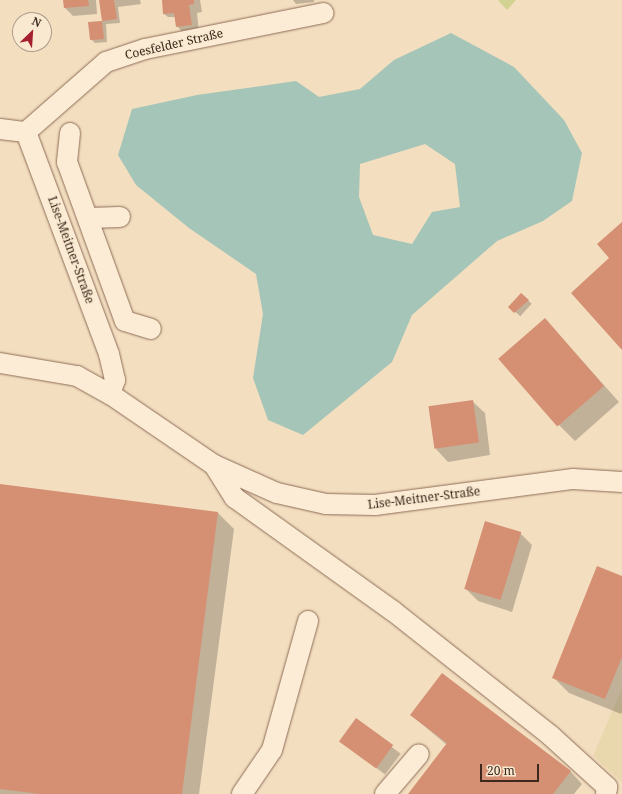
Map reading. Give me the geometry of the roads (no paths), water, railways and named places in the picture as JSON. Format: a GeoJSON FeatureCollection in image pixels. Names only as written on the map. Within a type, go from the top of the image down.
{"type":"FeatureCollection","features":[{"type":"Feature","properties":{"kind":"street","name":"Coesfelder Straße"},"geometry":{"type":"LineString","coordinates":[[26,132],[106,62],[145,49],[323,13]]}},
{"type":"Feature","properties":{"kind":"street"},"geometry":{"type":"LineString","coordinates":[[0,129],[26,132]]}},
{"type":"Feature","properties":{"kind":"street","name":"Lise-Meitner-Straße"},"geometry":{"type":"LineString","coordinates":[[26,132],[109,354],[115,380],[110,394]]}},
{"type":"Feature","properties":{"kind":"street"},"geometry":{"type":"LineString","coordinates":[[70,133],[66,162],[85,210],[124,321],[151,329]]}},
{"type":"Feature","properties":{"kind":"street"},"geometry":{"type":"LineString","coordinates":[[56,211],[85,210],[120,217]]}},
{"type":"Feature","properties":{"kind":"street","name":"Lise-Meitner-Straße"},"geometry":{"type":"LineString","coordinates":[[0,363],[77,376],[110,394],[214,465],[277,493],[326,504],[376,505],[573,479],[622,482]]}},
{"type":"Feature","properties":{"kind":"street"},"geometry":{"type":"LineString","coordinates":[[214,465],[235,498],[393,611],[551,736],[607,787],[606,794]]}},
{"type":"Feature","properties":{"kind":"street"},"geometry":{"type":"LineString","coordinates":[[242,794],[272,750],[308,621]]}},
{"type":"Feature","properties":{"kind":"street"},"geometry":{"type":"LineString","coordinates":[[385,794],[419,754]]}}]}
